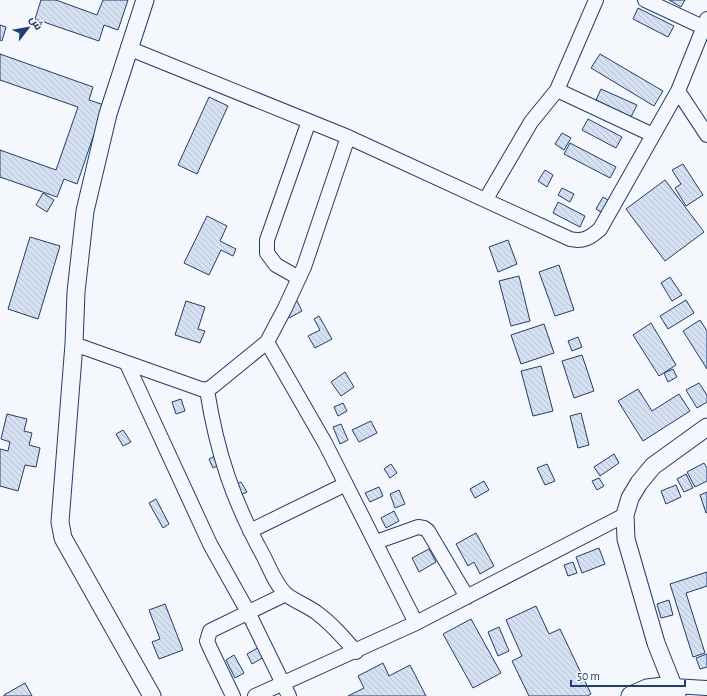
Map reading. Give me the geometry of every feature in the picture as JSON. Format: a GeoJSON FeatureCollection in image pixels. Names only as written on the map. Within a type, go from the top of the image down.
{"type":"FeatureCollection","features":[{"type":"Feature","properties":{"kind":"main road"},"geometry":{"type":"LineString","coordinates":[[631,696],[647,689],[666,691]]}},
{"type":"Feature","properties":{"kind":"street"},"geometry":{"type":"LineString","coordinates":[[145,0],[128,48],[108,114],[85,210],[76,292],[74,344],[60,522],[63,538],[152,696]]}},
{"type":"Feature","properties":{"kind":"street"},"geometry":{"type":"LineString","coordinates":[[486,199],[521,137],[558,90],[596,0]]}},
{"type":"Feature","properties":{"kind":"street"},"geometry":{"type":"LineString","coordinates":[[128,48],[309,121],[577,241],[585,240],[600,229],[678,90],[706,25],[645,0]]}},
{"type":"Feature","properties":{"kind":"street"},"geometry":{"type":"LineString","coordinates":[[558,90],[653,135]]}},
{"type":"Feature","properties":{"kind":"street"},"geometry":{"type":"LineString","coordinates":[[678,90],[707,136]]}},
{"type":"Feature","properties":{"kind":"street"},"geometry":{"type":"LineString","coordinates":[[299,278],[276,265],[267,253],[267,240],[309,121]]}},
{"type":"Feature","properties":{"kind":"street"},"geometry":{"type":"LineString","coordinates":[[207,390],[267,342],[286,308],[299,278],[348,138]]}},
{"type":"Feature","properties":{"kind":"street"},"geometry":{"type":"LineString","coordinates":[[267,342],[295,388],[346,484],[416,623]]}},
{"type":"Feature","properties":{"kind":"street"},"geometry":{"type":"LineString","coordinates":[[74,344],[127,364],[207,390]]}},
{"type":"Feature","properties":{"kind":"street"},"geometry":{"type":"LineString","coordinates":[[127,364],[210,544],[248,612],[286,690]]}},
{"type":"Feature","properties":{"kind":"street"},"geometry":{"type":"LineString","coordinates":[[207,390],[221,460],[236,503],[277,582],[286,594],[318,613],[356,652]]}},
{"type":"Feature","properties":{"kind":"street"},"geometry":{"type":"LineString","coordinates":[[707,427],[653,466],[639,483],[630,498],[625,515],[626,539],[656,643],[666,691],[707,688]]}},
{"type":"Feature","properties":{"kind":"street"},"geometry":{"type":"LineString","coordinates":[[250,531],[346,484]]}},
{"type":"Feature","properties":{"kind":"street"},"geometry":{"type":"LineString","coordinates":[[255,696],[286,690],[356,652],[416,623],[625,515]]}},
{"type":"Feature","properties":{"kind":"street"},"geometry":{"type":"LineString","coordinates":[[376,542],[418,527],[424,528],[428,531],[467,597]]}},
{"type":"Feature","properties":{"kind":"street"},"geometry":{"type":"LineString","coordinates":[[233,696],[207,641],[210,631],[286,594]]}},
{"type":"Feature","properties":{"kind":"building"},"geometry":{"type":"Polygon","coordinates":[[[41,0],[56,0],[97,15],[103,0],[128,0],[118,30],[104,25],[99,41],[35,19],[41,0]]]}},
{"type":"Feature","properties":{"kind":"building"},"geometry":{"type":"Polygon","coordinates":[[[669,0],[685,0],[681,7],[669,0]]]}},
{"type":"Feature","properties":{"kind":"building"},"geometry":{"type":"Polygon","coordinates":[[[638,8],[674,26],[668,37],[633,19],[638,8]]]}},
{"type":"Feature","properties":{"kind":"building"},"geometry":{"type":"Polygon","coordinates":[[[0,25],[6,27],[2,41],[0,40],[0,25]]]}},
{"type":"Feature","properties":{"kind":"building"},"geometry":{"type":"Polygon","coordinates":[[[0,54],[93,87],[89,100],[104,105],[77,184],[64,179],[57,197],[0,177],[0,150],[56,170],[78,107],[0,80],[0,54]]]}},
{"type":"Feature","properties":{"kind":"building"},"geometry":{"type":"Polygon","coordinates":[[[600,54],[663,91],[654,106],[591,68],[600,54]]]}},
{"type":"Feature","properties":{"kind":"building"},"geometry":{"type":"Polygon","coordinates":[[[601,89],[637,105],[631,117],[596,100],[601,89]]]}},
{"type":"Feature","properties":{"kind":"building"},"geometry":{"type":"Polygon","coordinates":[[[209,97],[228,106],[197,174],[178,165],[209,97]]]}},
{"type":"Feature","properties":{"kind":"building"},"geometry":{"type":"Polygon","coordinates":[[[588,119],[622,137],[616,148],[582,130],[588,119]]]}},
{"type":"Feature","properties":{"kind":"building"},"geometry":{"type":"Polygon","coordinates":[[[562,133],[571,138],[564,150],[555,144],[562,133]]]}},
{"type":"Feature","properties":{"kind":"building"},"geometry":{"type":"Polygon","coordinates":[[[570,143],[616,167],[610,178],[564,154],[570,143]]]}},
{"type":"Feature","properties":{"kind":"building"},"geometry":{"type":"Polygon","coordinates":[[[683,164],[703,195],[686,206],[675,188],[681,184],[672,170],[683,164]]]}},
{"type":"Feature","properties":{"kind":"building"},"geometry":{"type":"Polygon","coordinates":[[[545,170],[553,175],[547,187],[538,181],[545,170]]]}},
{"type":"Feature","properties":{"kind":"building"},"geometry":{"type":"Polygon","coordinates":[[[665,180],[704,232],[665,261],[626,209],[665,180]]]}},
{"type":"Feature","properties":{"kind":"building"},"geometry":{"type":"Polygon","coordinates":[[[562,188],[574,194],[570,202],[558,195],[562,188]]]}},
{"type":"Feature","properties":{"kind":"building"},"geometry":{"type":"Polygon","coordinates":[[[43,193],[54,200],[47,212],[36,205],[43,193]]]}},
{"type":"Feature","properties":{"kind":"building"},"geometry":{"type":"Polygon","coordinates":[[[603,197],[611,202],[604,214],[596,209],[603,197]]]}},
{"type":"Feature","properties":{"kind":"building"},"geometry":{"type":"Polygon","coordinates":[[[558,202],[585,216],[580,227],[553,213],[558,202]]]}},
{"type":"Feature","properties":{"kind":"building"},"geometry":{"type":"Polygon","coordinates":[[[207,216],[227,226],[220,241],[236,249],[233,256],[221,250],[209,275],[184,263],[207,216]]]}},
{"type":"Feature","properties":{"kind":"building"},"geometry":{"type":"Polygon","coordinates":[[[30,237],[60,246],[38,319],[8,309],[30,237]]]}},
{"type":"Feature","properties":{"kind":"building"},"geometry":{"type":"Polygon","coordinates":[[[508,240],[517,264],[498,272],[489,247],[508,240]]]}},
{"type":"Feature","properties":{"kind":"building"},"geometry":{"type":"Polygon","coordinates":[[[559,265],[574,310],[555,316],[539,272],[559,265]]]}},
{"type":"Feature","properties":{"kind":"building"},"geometry":{"type":"Polygon","coordinates":[[[519,276],[530,321],[511,326],[499,281],[519,276]]]}},
{"type":"Feature","properties":{"kind":"building"},"geometry":{"type":"Polygon","coordinates":[[[670,277],[682,295],[672,301],[661,283],[670,277]]]}},
{"type":"Feature","properties":{"kind":"building"},"geometry":{"type":"Polygon","coordinates":[[[296,299],[302,311],[289,318],[283,306],[296,299]]]}},
{"type":"Feature","properties":{"kind":"building"},"geometry":{"type":"Polygon","coordinates":[[[686,300],[694,313],[668,329],[660,316],[686,300]]]}},
{"type":"Feature","properties":{"kind":"building"},"geometry":{"type":"Polygon","coordinates":[[[186,301],[205,307],[198,329],[205,331],[200,343],[175,335],[186,301]]]}},
{"type":"Feature","properties":{"kind":"building"},"geometry":{"type":"Polygon","coordinates":[[[319,316],[332,339],[315,348],[308,336],[320,330],[314,319],[319,316]]]}},
{"type":"Feature","properties":{"kind":"building"},"geometry":{"type":"Polygon","coordinates":[[[700,320],[707,331],[707,369],[683,331],[700,320]]]}},
{"type":"Feature","properties":{"kind":"building"},"geometry":{"type":"Polygon","coordinates":[[[651,323],[676,365],[659,376],[633,335],[651,323]]]}},
{"type":"Feature","properties":{"kind":"building"},"geometry":{"type":"Polygon","coordinates":[[[544,324],[554,353],[521,364],[511,335],[544,324]]]}},
{"type":"Feature","properties":{"kind":"building"},"geometry":{"type":"Polygon","coordinates":[[[578,337],[582,347],[572,351],[568,341],[578,337]]]}},
{"type":"Feature","properties":{"kind":"building"},"geometry":{"type":"Polygon","coordinates":[[[582,355],[594,391],[574,398],[562,361],[582,355]]]}},
{"type":"Feature","properties":{"kind":"building"},"geometry":{"type":"Polygon","coordinates":[[[541,366],[553,411],[533,416],[521,371],[541,366]]]}},
{"type":"Feature","properties":{"kind":"building"},"geometry":{"type":"Polygon","coordinates":[[[673,369],[677,377],[668,382],[664,373],[673,369]]]}},
{"type":"Feature","properties":{"kind":"building"},"geometry":{"type":"Polygon","coordinates":[[[345,372],[354,387],[341,396],[331,382],[345,372]]]}},
{"type":"Feature","properties":{"kind":"building"},"geometry":{"type":"Polygon","coordinates":[[[699,383],[707,395],[707,402],[697,408],[686,390],[699,383]]]}},
{"type":"Feature","properties":{"kind":"building"},"geometry":{"type":"Polygon","coordinates":[[[638,389],[652,411],[679,394],[690,411],[643,441],[618,401],[638,389]]]}},
{"type":"Feature","properties":{"kind":"building"},"geometry":{"type":"Polygon","coordinates":[[[181,399],[185,411],[176,414],[172,402],[181,399]]]}},
{"type":"Feature","properties":{"kind":"building"},"geometry":{"type":"Polygon","coordinates":[[[343,403],[347,411],[338,416],[334,407],[343,403]]]}},
{"type":"Feature","properties":{"kind":"building"},"geometry":{"type":"Polygon","coordinates":[[[581,413],[589,445],[578,448],[570,416],[581,413]]]}},
{"type":"Feature","properties":{"kind":"building"},"geometry":{"type":"Polygon","coordinates":[[[7,414],[27,419],[24,431],[32,433],[29,445],[40,448],[36,467],[25,465],[18,491],[0,486],[0,449],[8,451],[10,442],[1,439],[7,414]]]}},
{"type":"Feature","properties":{"kind":"building"},"geometry":{"type":"Polygon","coordinates":[[[371,421],[377,433],[359,442],[352,430],[371,421]]]}},
{"type":"Feature","properties":{"kind":"building"},"geometry":{"type":"Polygon","coordinates":[[[341,424],[348,440],[340,444],[333,427],[341,424]]]}},
{"type":"Feature","properties":{"kind":"building"},"geometry":{"type":"Polygon","coordinates":[[[123,430],[131,442],[123,446],[116,434],[123,430]]]}},
{"type":"Feature","properties":{"kind":"building"},"geometry":{"type":"Polygon","coordinates":[[[614,454],[619,463],[600,476],[594,467],[614,454]]]}},
{"type":"Feature","properties":{"kind":"building"},"geometry":{"type":"Polygon","coordinates":[[[217,455],[221,464],[213,468],[209,459],[217,455]]]}},
{"type":"Feature","properties":{"kind":"building"},"geometry":{"type":"Polygon","coordinates":[[[704,463],[707,468],[707,481],[695,487],[687,472],[704,463]]]}},
{"type":"Feature","properties":{"kind":"building"},"geometry":{"type":"Polygon","coordinates":[[[391,464],[397,473],[390,478],[384,469],[391,464]]]}},
{"type":"Feature","properties":{"kind":"building"},"geometry":{"type":"Polygon","coordinates":[[[547,464],[555,481],[545,485],[537,468],[547,464]]]}},
{"type":"Feature","properties":{"kind":"building"},"geometry":{"type":"Polygon","coordinates":[[[686,474],[693,488],[684,492],[677,479],[686,474]]]}},
{"type":"Feature","properties":{"kind":"building"},"geometry":{"type":"Polygon","coordinates":[[[599,478],[604,486],[597,490],[592,481],[599,478]]]}},
{"type":"Feature","properties":{"kind":"building"},"geometry":{"type":"Polygon","coordinates":[[[484,481],[489,490],[475,498],[470,489],[484,481]]]}},
{"type":"Feature","properties":{"kind":"building"},"geometry":{"type":"Polygon","coordinates":[[[241,482],[247,492],[240,495],[235,485],[241,482]]]}},
{"type":"Feature","properties":{"kind":"building"},"geometry":{"type":"Polygon","coordinates":[[[676,485],[681,497],[666,504],[661,491],[676,485]]]}},
{"type":"Feature","properties":{"kind":"building"},"geometry":{"type":"Polygon","coordinates":[[[379,487],[383,496],[370,502],[365,493],[379,487]]]}},
{"type":"Feature","properties":{"kind":"building"},"geometry":{"type":"Polygon","coordinates":[[[399,490],[405,504],[395,508],[390,494],[399,490]]]}},
{"type":"Feature","properties":{"kind":"building"},"geometry":{"type":"Polygon","coordinates":[[[707,492],[707,512],[706,513],[700,495],[707,492]]]}},
{"type":"Feature","properties":{"kind":"building"},"geometry":{"type":"Polygon","coordinates":[[[156,499],[169,524],[163,528],[149,503],[156,499]]]}},
{"type":"Feature","properties":{"kind":"building"},"geometry":{"type":"Polygon","coordinates":[[[394,511],[399,521],[386,528],[381,518],[394,511]]]}},
{"type":"Feature","properties":{"kind":"building"},"geometry":{"type":"Polygon","coordinates":[[[476,533],[494,566],[480,574],[474,562],[468,566],[456,544],[476,533]]]}},
{"type":"Feature","properties":{"kind":"building"},"geometry":{"type":"Polygon","coordinates":[[[599,548],[605,564],[582,573],[576,557],[599,548]]]}},
{"type":"Feature","properties":{"kind":"building"},"geometry":{"type":"Polygon","coordinates":[[[429,549],[436,562],[419,572],[412,558],[429,549]]]}},
{"type":"Feature","properties":{"kind":"building"},"geometry":{"type":"Polygon","coordinates":[[[573,562],[577,573],[568,576],[564,565],[573,562]]]}},
{"type":"Feature","properties":{"kind":"building"},"geometry":{"type":"Polygon","coordinates":[[[707,572],[707,586],[686,593],[705,653],[693,657],[670,584],[707,572]]]}},
{"type":"Feature","properties":{"kind":"building"},"geometry":{"type":"Polygon","coordinates":[[[669,600],[673,615],[661,618],[657,604],[669,600]]]}},
{"type":"Feature","properties":{"kind":"building"},"geometry":{"type":"Polygon","coordinates":[[[165,604],[183,650],[159,659],[152,642],[160,639],[149,610],[165,604]]]}},
{"type":"Feature","properties":{"kind":"building"},"geometry":{"type":"Polygon","coordinates":[[[536,606],[549,634],[560,629],[591,694],[587,696],[529,696],[512,661],[522,656],[506,620],[536,606]]]}},
{"type":"Feature","properties":{"kind":"building"},"geometry":{"type":"Polygon","coordinates":[[[471,619],[501,673],[473,688],[443,634],[471,619]]]}},
{"type":"Feature","properties":{"kind":"building"},"geometry":{"type":"Polygon","coordinates":[[[499,627],[509,651],[498,656],[488,632],[499,627]]]}},
{"type":"Feature","properties":{"kind":"building"},"geometry":{"type":"Polygon","coordinates":[[[261,646],[266,656],[252,664],[247,654],[261,646]]]}},
{"type":"Feature","properties":{"kind":"building"},"geometry":{"type":"Polygon","coordinates":[[[707,654],[707,667],[700,669],[696,658],[707,654]]]}},
{"type":"Feature","properties":{"kind":"building"},"geometry":{"type":"Polygon","coordinates":[[[234,655],[244,673],[235,678],[226,660],[234,655]]]}},
{"type":"Feature","properties":{"kind":"building"},"geometry":{"type":"Polygon","coordinates":[[[383,663],[389,676],[410,665],[426,696],[348,696],[364,688],[358,676],[383,663]]]}},
{"type":"Feature","properties":{"kind":"building"},"geometry":{"type":"Polygon","coordinates":[[[25,683],[32,696],[4,696],[4,695],[25,683]]]}}]}
